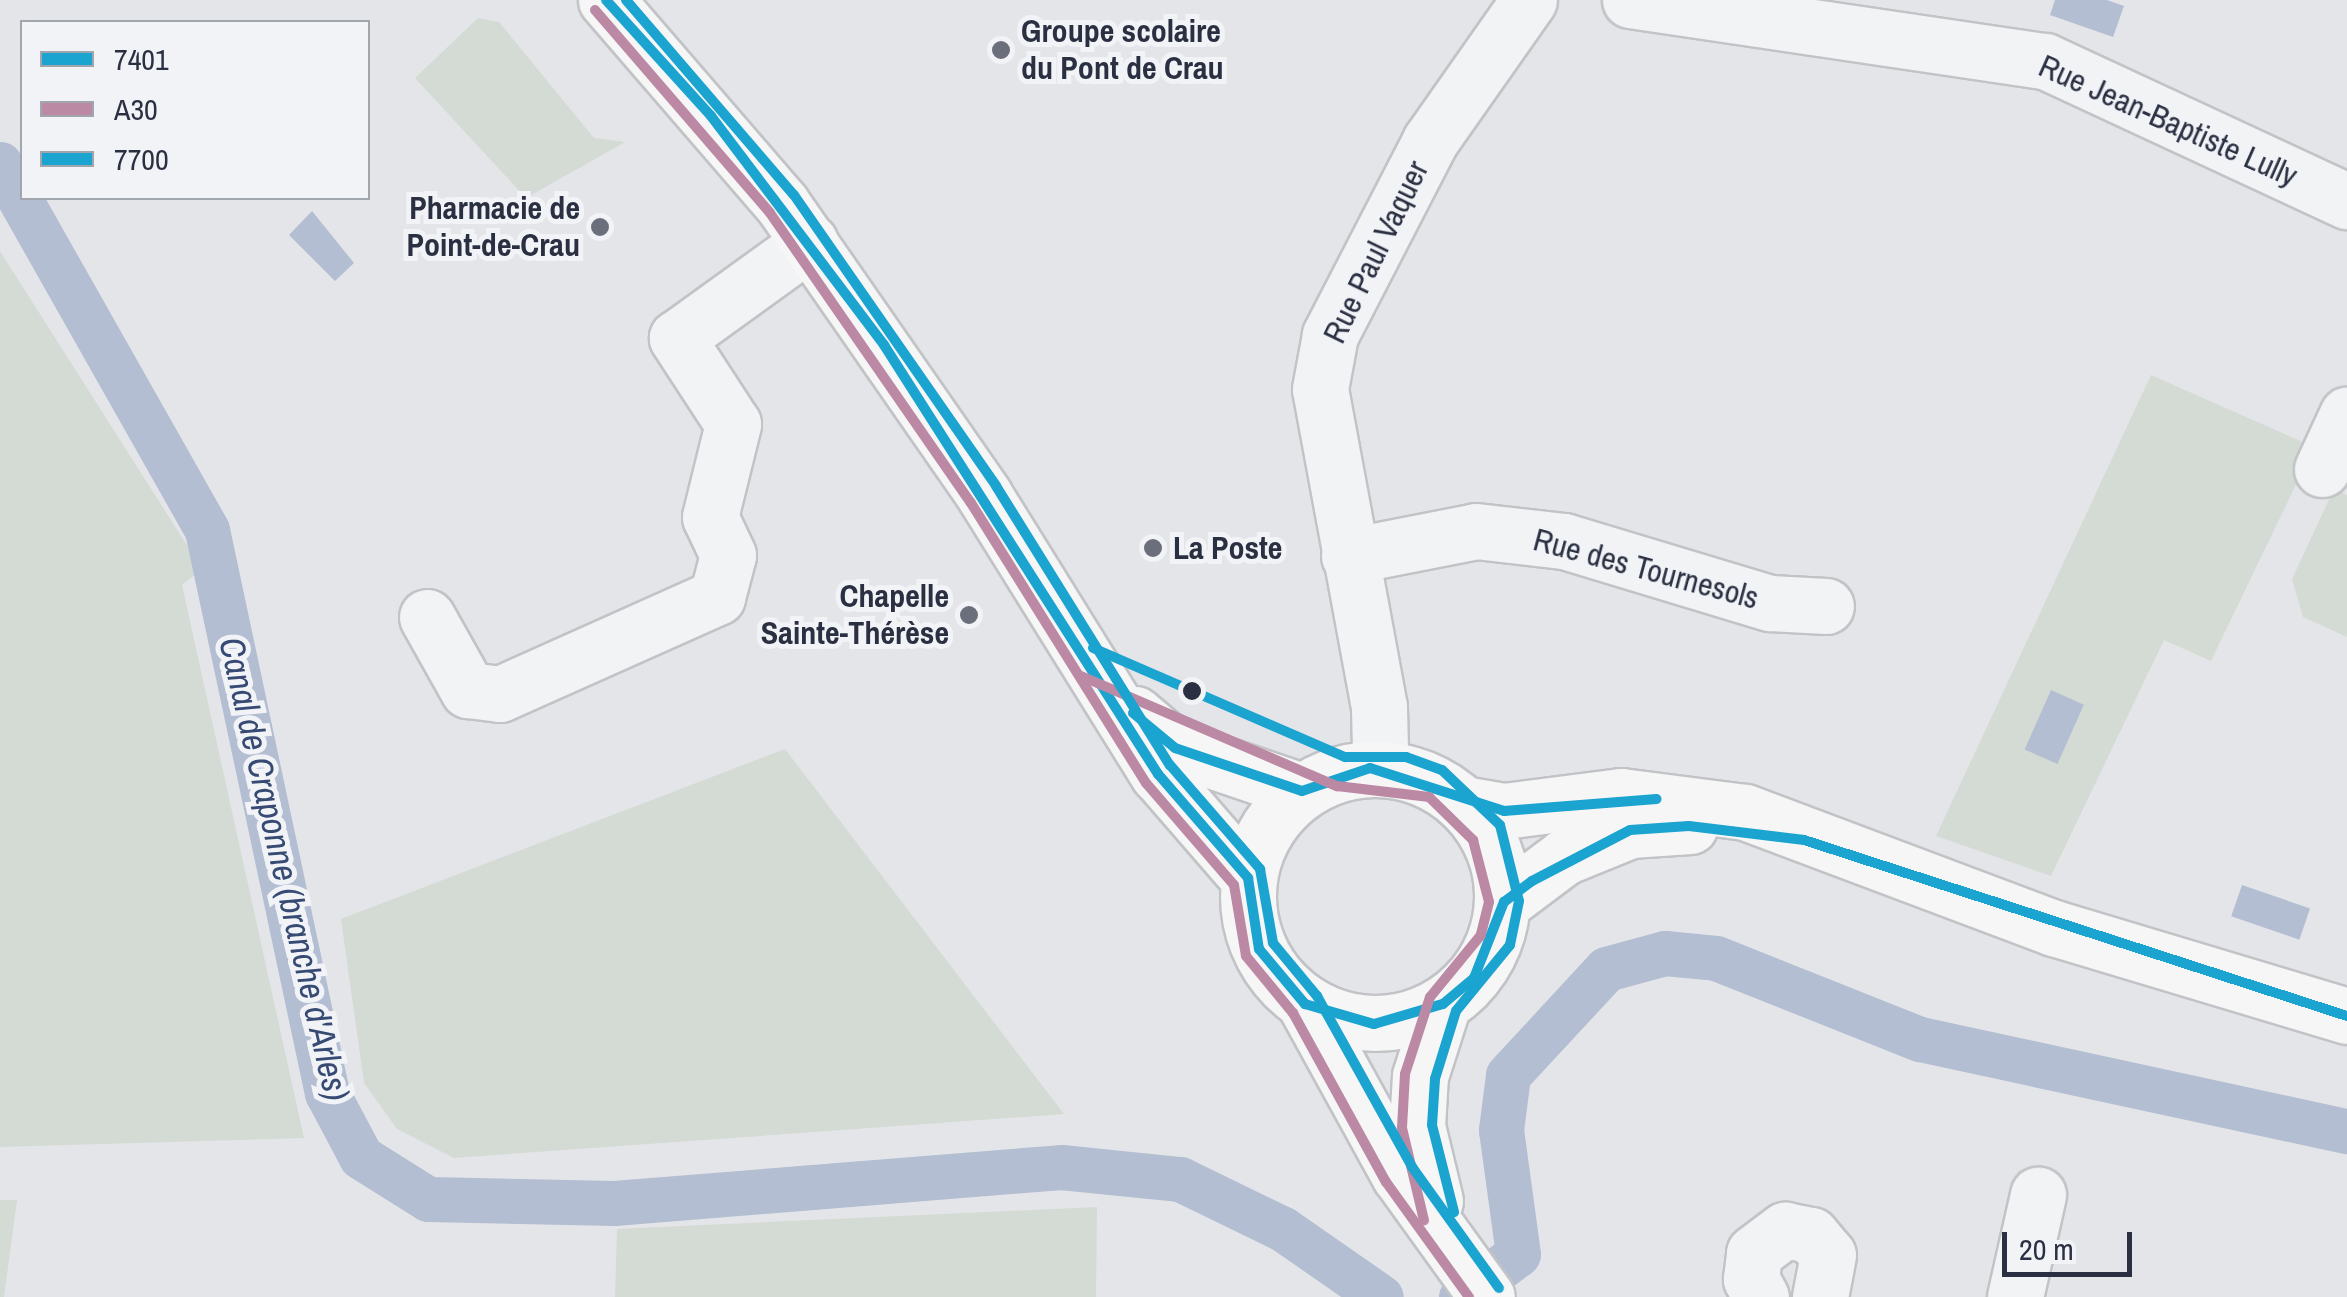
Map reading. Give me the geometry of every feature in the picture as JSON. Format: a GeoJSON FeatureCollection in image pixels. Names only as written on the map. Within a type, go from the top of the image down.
{"type":"FeatureCollection","features":[{"type":"Feature","properties":{"kind":"main road"},"geometry":{"type":"LineString","coordinates":[[606,0],[810,242],[1158,774],[1248,878]]}},
{"type":"Feature","properties":{"kind":"main road"},"geometry":{"type":"LineString","coordinates":[[1103,687],[1175,748],[1302,791]]}},
{"type":"Feature","properties":{"kind":"main road"},"geometry":{"type":"LineString","coordinates":[[1446,1232],[1417,1126],[1420,1076],[1444,1004],[1495,942],[1504,902],[1487,832],[1464,804],[1421,778],[1370,768],[1302,791],[1276,815],[1248,878],[1258,949],[1305,1004],[1399,1175],[1446,1232],[1487,1297]]}},
{"type":"Feature","properties":{"kind":"main road"},"geometry":{"type":"LineString","coordinates":[[1464,804],[1504,811],[1621,796],[1745,812],[1804,840],[2347,1016]]}},
{"type":"Feature","properties":{"kind":"main road"},"geometry":{"type":"LineString","coordinates":[[1504,902],[1564,858],[1630,830],[1689,826],[1804,840]]}},
{"type":"Feature","properties":{"kind":"main road"},"geometry":{"type":"LineString","coordinates":[[1305,1004],[1374,1024],[1444,1004]]}},
{"type":"Feature","properties":{"kind":"street","name":"Rue Paul Vaquer"},"geometry":{"type":"LineString","coordinates":[[1370,768],[1380,748],[1379,707],[1320,390],[1330,335],[1430,141],[1529,0]]}},
{"type":"Feature","properties":{"kind":"street","name":"Rue Jean-Baptiste Lully"},"geometry":{"type":"LineString","coordinates":[[1630,0],[2046,61],[2347,201]]}},
{"type":"Feature","properties":{"kind":"street"},"geometry":{"type":"LineString","coordinates":[[427,617],[468,690],[500,694],[717,597],[728,555],[710,517],[733,424],[677,338],[810,242]]}},
{"type":"Feature","properties":{"kind":"street"},"geometry":{"type":"LineString","coordinates":[[2322,469],[2347,415]]}},
{"type":"Feature","properties":{"kind":"street","name":"Rue des Tournesols"},"geometry":{"type":"LineString","coordinates":[[1349,556],[1476,531],[1564,541],[1770,602],[1826,606]]}},
{"type":"Feature","properties":{"kind":"street"},"geometry":{"type":"LineString","coordinates":[[2014,1297],[2038,1194]]}},
{"type":"Feature","properties":{"kind":"street"},"geometry":{"type":"LineString","coordinates":[[1761,1297],[1751,1279],[1754,1254],[1785,1230],[1810,1236],[1828,1255],[1820,1297]]}},
{"type":"Feature","properties":{"kind":"shaded area"},"geometry":{"type":"Polygon","coordinates":[[[478,18],[499,22],[594,138],[625,142],[526,198],[415,78],[478,18]]]}},
{"type":"Feature","properties":{"kind":"shaded area"},"geometry":{"type":"Polygon","coordinates":[[[0,251],[202,569],[182,585],[304,1138],[0,1147],[0,251]]]}},
{"type":"Feature","properties":{"kind":"shaded area"},"geometry":{"type":"Polygon","coordinates":[[[2151,375],[2314,447],[2211,661],[2164,640],[2051,876],[1936,836],[2151,375]]]}},
{"type":"Feature","properties":{"kind":"shaded area"},"geometry":{"type":"Polygon","coordinates":[[[2334,489],[2347,495],[2347,637],[2303,617],[2292,579],[2334,489]]]}},
{"type":"Feature","properties":{"kind":"shaded area"},"geometry":{"type":"Polygon","coordinates":[[[785,749],[1064,1114],[454,1158],[397,1129],[364,1083],[341,919],[785,749]]]}},
{"type":"Feature","properties":{"kind":"shaded area"},"geometry":{"type":"Polygon","coordinates":[[[0,1200],[17,1200],[4,1297],[0,1297],[0,1200]]]}},
{"type":"Feature","properties":{"kind":"shaded area"},"geometry":{"type":"Polygon","coordinates":[[[1097,1207],[1096,1297],[615,1297],[617,1229],[1097,1207]]]}},
{"type":"Feature","properties":{"kind":"water"},"geometry":{"type":"Polygon","coordinates":[[[2055,0],[2107,0],[2124,6],[2113,37],[2050,15],[2055,0]]]}},
{"type":"Feature","properties":{"kind":"water"},"geometry":{"type":"Polygon","coordinates":[[[312,211],[354,263],[335,281],[289,235],[312,211]]]}},
{"type":"Feature","properties":{"kind":"water"},"geometry":{"type":"Polygon","coordinates":[[[2051,690],[2084,705],[2057,764],[2025,749],[2051,690]]]}},
{"type":"Feature","properties":{"kind":"water"},"geometry":{"type":"Polygon","coordinates":[[[2242,885],[2310,908],[2299,940],[2231,916],[2242,885]]]}},
{"type":"Feature","properties":{"kind":"waterway","name":"Canal de Craponne (branche d'Arles)"},"geometry":{"type":"LineString","coordinates":[[0,164],[20,199]]}},
{"type":"Feature","properties":{"kind":"waterway","name":"Canal de Craponne (branche d'Arles)"},"geometry":{"type":"LineString","coordinates":[[20,200],[207,530],[327,1093],[361,1157],[428,1199],[614,1203],[1061,1167],[1180,1179],[1283,1229],[1381,1297]]}},
{"type":"Feature","properties":{"kind":"waterway","name":"Canal de Craponne (branche d'Arles)"},"geometry":{"type":"LineString","coordinates":[[1461,1297],[1518,1254],[1501,1130],[1508,1075],[1606,969],[1665,953],[1716,958],[1920,1039],[2347,1131]]}},
{"type":"Feature","properties":{"kind":"transit line","name":"7401"},"geometry":{"type":"LineString","coordinates":[[606,0],[711,116],[884,345],[1158,774],[1248,878],[1259,949],[1305,1004],[1374,1024],[1443,1004],[1474,978],[1504,902],[1532,881],[1630,830],[1689,826],[1804,840],[2347,1016]]}},
{"type":"Feature","properties":{"kind":"transit line","name":"7700"},"geometry":{"type":"LineString","coordinates":[[626,0],[794,195],[996,486],[1170,765],[1260,869],[1273,943],[1317,996],[1412,1167],[1499,1288]]}},
{"type":"Feature","properties":{"kind":"transit line","name":"A30"},"geometry":{"type":"LineString","coordinates":[[595,10],[770,213],[971,503],[1146,783],[1234,885],[1246,956],[1293,1013],[1386,1182],[1469,1297]]}},
{"type":"Feature","properties":{"kind":"transit line","name":"7700"},"geometry":{"type":"LineString","coordinates":[[1093,648],[1345,757],[1406,757],[1442,770],[1500,825],[1519,901],[1510,945],[1456,1011],[1435,1079],[1432,1125],[1454,1212]]}},
{"type":"Feature","properties":{"kind":"transit line","name":"A30"},"geometry":{"type":"LineString","coordinates":[[1081,676],[1337,786],[1429,797],[1473,840],[1489,902],[1481,935],[1430,997],[1405,1074],[1402,1128],[1424,1220]]}},
{"type":"Feature","properties":{"kind":"transit line","name":"7401"},"geometry":{"type":"LineString","coordinates":[[1133,713],[1175,748],[1302,791],[1370,768],[1504,811],[1657,799]]}},
{"type":"Feature","properties":{"kind":"place","name":"Groupe scolaire du Pont de Crau"},"geometry":{"type":"Point","coordinates":[1001,50]}},
{"type":"Feature","properties":{"kind":"place","name":"Pharmacie de Point-de-Crau"},"geometry":{"type":"Point","coordinates":[600,227]}},
{"type":"Feature","properties":{"kind":"place","name":"La Poste"},"geometry":{"type":"Point","coordinates":[1153,548]}},
{"type":"Feature","properties":{"kind":"place","name":"Chapelle Sainte-Thérèse"},"geometry":{"type":"Point","coordinates":[969,615]}}]}
